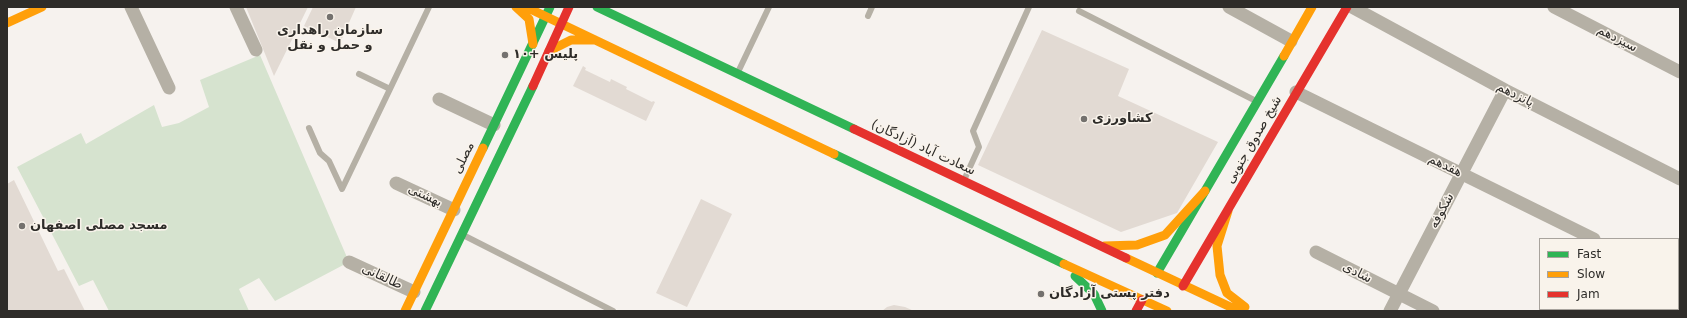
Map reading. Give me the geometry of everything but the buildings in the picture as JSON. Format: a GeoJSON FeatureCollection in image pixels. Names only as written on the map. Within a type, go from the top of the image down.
{"type":"FeatureCollection","features":[{"type":"Feature","properties":{"kind":"main road"},"geometry":{"type":"LineString","coordinates":[[7,23],[42,7]]}},
{"type":"Feature","properties":{"kind":"main road"},"geometry":{"type":"LineString","coordinates":[[516,7],[529,19],[534,44]]}},
{"type":"Feature","properties":{"kind":"main road"},"geometry":{"type":"LineString","coordinates":[[526,7],[1039,253],[1169,309]]}},
{"type":"Feature","properties":{"kind":"main road","name":"مصلی"},"geometry":{"type":"LineString","coordinates":[[405,311],[534,44],[550,7]]}},
{"type":"Feature","properties":{"kind":"main road"},"geometry":{"type":"LineString","coordinates":[[425,311],[569,7]]}},
{"type":"Feature","properties":{"kind":"main road","name":"سعادت آباد (آزادگان)"},"geometry":{"type":"LineString","coordinates":[[597,7],[1101,246],[1181,289],[1239,311]]}},
{"type":"Feature","properties":{"kind":"main road"},"geometry":{"type":"LineString","coordinates":[[603,7],[612,14]]}},
{"type":"Feature","properties":{"kind":"main road","name":"شیخ صدوق جنوبی"},"geometry":{"type":"LineString","coordinates":[[1155,276],[1312,7]]}},
{"type":"Feature","properties":{"kind":"main road","name":"شیخ صدوق جنوبی"},"geometry":{"type":"LineString","coordinates":[[1181,289],[1347,7]]}},
{"type":"Feature","properties":{"kind":"main road"},"geometry":{"type":"LineString","coordinates":[[549,51],[572,40],[597,40]]}},
{"type":"Feature","properties":{"kind":"main road"},"geometry":{"type":"LineString","coordinates":[[1101,246],[1137,245],[1165,235],[1205,191]]}},
{"type":"Feature","properties":{"kind":"main road"},"geometry":{"type":"LineString","coordinates":[[1228,211],[1217,246],[1220,275],[1226,293],[1249,311]]}},
{"type":"Feature","properties":{"kind":"main road"},"geometry":{"type":"LineString","coordinates":[[446,227],[462,235]]}},
{"type":"Feature","properties":{"kind":"main road"},"geometry":{"type":"LineString","coordinates":[[1039,253],[1076,277],[1094,294],[1102,311]]}},
{"type":"Feature","properties":{"kind":"main road"},"geometry":{"type":"LineString","coordinates":[[1136,311],[1144,297]]}},
{"type":"Feature","properties":{"kind":"street"},"geometry":{"type":"LineString","coordinates":[[131,7],[169,88]]}},
{"type":"Feature","properties":{"kind":"street"},"geometry":{"type":"LineString","coordinates":[[236,7],[256,50]]}},
{"type":"Feature","properties":{"kind":"street"},"geometry":{"type":"LineString","coordinates":[[1229,7],[1292,41]]}},
{"type":"Feature","properties":{"kind":"street","name":"پانزدهم"},"geometry":{"type":"LineString","coordinates":[[1352,7],[1505,90],[1680,179]]}},
{"type":"Feature","properties":{"kind":"street","name":"سیزدهم"},"geometry":{"type":"LineString","coordinates":[[1554,7],[1680,72]]}},
{"type":"Feature","properties":{"kind":"street","name":"شکوفه"},"geometry":{"type":"LineString","coordinates":[[1390,311],[1505,90]]}},
{"type":"Feature","properties":{"kind":"street","name":"هفدهم"},"geometry":{"type":"LineString","coordinates":[[1296,92],[1592,238]]}},
{"type":"Feature","properties":{"kind":"street"},"geometry":{"type":"LineString","coordinates":[[439,99],[494,125]]}},
{"type":"Feature","properties":{"kind":"street","name":"بهشتی"},"geometry":{"type":"LineString","coordinates":[[396,183],[454,210]]}},
{"type":"Feature","properties":{"kind":"street","name":"شادی"},"geometry":{"type":"LineString","coordinates":[[1316,252],[1398,295],[1433,311]]}},
{"type":"Feature","properties":{"kind":"street","name":"طالقانی"},"geometry":{"type":"LineString","coordinates":[[349,262],[414,292]]}},
{"type":"Feature","properties":{"kind":"lane"},"geometry":{"type":"LineString","coordinates":[[309,128],[320,153],[329,161],[342,189],[429,7]]}},
{"type":"Feature","properties":{"kind":"lane"},"geometry":{"type":"LineString","coordinates":[[738,74],[770,7]]}},
{"type":"Feature","properties":{"kind":"lane"},"geometry":{"type":"LineString","coordinates":[[868,16],[872,7]]}},
{"type":"Feature","properties":{"kind":"lane"},"geometry":{"type":"LineString","coordinates":[[964,181],[979,147],[973,131],[1029,7]]}},
{"type":"Feature","properties":{"kind":"lane"},"geometry":{"type":"LineString","coordinates":[[1080,11],[1257,101]]}},
{"type":"Feature","properties":{"kind":"lane"},"geometry":{"type":"LineString","coordinates":[[359,74],[390,89]]}},
{"type":"Feature","properties":{"kind":"lane"},"geometry":{"type":"LineString","coordinates":[[462,235],[613,311]]}},
{"type":"Feature","properties":{"kind":"green space"},"geometry":{"type":"Polygon","coordinates":[[[260,55],[349,262],[275,301],[259,278],[239,289],[249,311],[109,311],[93,280],[79,286],[17,167],[81,133],[86,144],[154,105],[162,127],[179,123],[209,107],[200,80],[260,55]]]}},
{"type":"Feature","properties":{"kind":"traffic: fast"},"geometry":{"type":"LineString","coordinates":[[483,148],[550,7]]}},
{"type":"Feature","properties":{"kind":"traffic: fast"},"geometry":{"type":"LineString","coordinates":[[597,7],[854,129]]}},
{"type":"Feature","properties":{"kind":"traffic: fast"},"geometry":{"type":"LineString","coordinates":[[1157,273],[1284,56]]}},
{"type":"Feature","properties":{"kind":"traffic: fast"},"geometry":{"type":"LineString","coordinates":[[425,311],[533,86]]}},
{"type":"Feature","properties":{"kind":"traffic: fast"},"geometry":{"type":"LineString","coordinates":[[834,154],[1064,264]]}},
{"type":"Feature","properties":{"kind":"traffic: fast"},"geometry":{"type":"LineString","coordinates":[[1075,276],[1094,294],[1102,311]]}},
{"type":"Feature","properties":{"kind":"traffic: slow"},"geometry":{"type":"LineString","coordinates":[[7,23],[42,7]]}},
{"type":"Feature","properties":{"kind":"traffic: slow"},"geometry":{"type":"LineString","coordinates":[[516,7],[529,19],[533,44]]}},
{"type":"Feature","properties":{"kind":"traffic: slow"},"geometry":{"type":"LineString","coordinates":[[526,7],[834,154]]}},
{"type":"Feature","properties":{"kind":"traffic: slow"},"geometry":{"type":"LineString","coordinates":[[1284,56],[1312,7]]}},
{"type":"Feature","properties":{"kind":"traffic: slow"},"geometry":{"type":"LineString","coordinates":[[549,51],[571,40],[595,40]]}},
{"type":"Feature","properties":{"kind":"traffic: slow"},"geometry":{"type":"LineString","coordinates":[[405,311],[483,148]]}},
{"type":"Feature","properties":{"kind":"traffic: slow"},"geometry":{"type":"LineString","coordinates":[[1104,246],[1137,245],[1165,235],[1205,191]]}},
{"type":"Feature","properties":{"kind":"traffic: slow"},"geometry":{"type":"LineString","coordinates":[[1228,211],[1217,246],[1220,275],[1227,293],[1245,307]]}},
{"type":"Feature","properties":{"kind":"traffic: slow"},"geometry":{"type":"LineString","coordinates":[[1126,258],[1239,311]]}},
{"type":"Feature","properties":{"kind":"traffic: slow"},"geometry":{"type":"LineString","coordinates":[[1064,264],[1167,311]]}},
{"type":"Feature","properties":{"kind":"traffic: jam"},"geometry":{"type":"LineString","coordinates":[[533,86],[569,7]]}},
{"type":"Feature","properties":{"kind":"traffic: jam"},"geometry":{"type":"LineString","coordinates":[[1183,286],[1347,7]]}},
{"type":"Feature","properties":{"kind":"traffic: jam"},"geometry":{"type":"LineString","coordinates":[[854,129],[1126,258]]}},
{"type":"Feature","properties":{"kind":"traffic: jam"},"geometry":{"type":"LineString","coordinates":[[1136,311],[1142,300]]}},
{"type":"Feature","properties":{"kind":"place","name":"سازمان راهداری و حمل و نقل"},"geometry":{"type":"Point","coordinates":[330,17]}},
{"type":"Feature","properties":{"kind":"place","name":"پلیس +۱۰"},"geometry":{"type":"Point","coordinates":[505,55]}},
{"type":"Feature","properties":{"kind":"place","name":"کشاورزی"},"geometry":{"type":"Point","coordinates":[1084,119]}},
{"type":"Feature","properties":{"kind":"place","name":"مسجد مصلی اصفهان"},"geometry":{"type":"Point","coordinates":[22,226]}},
{"type":"Feature","properties":{"kind":"place","name":"دفتر پستی آزادگان"},"geometry":{"type":"Point","coordinates":[1041,294]}}]}
